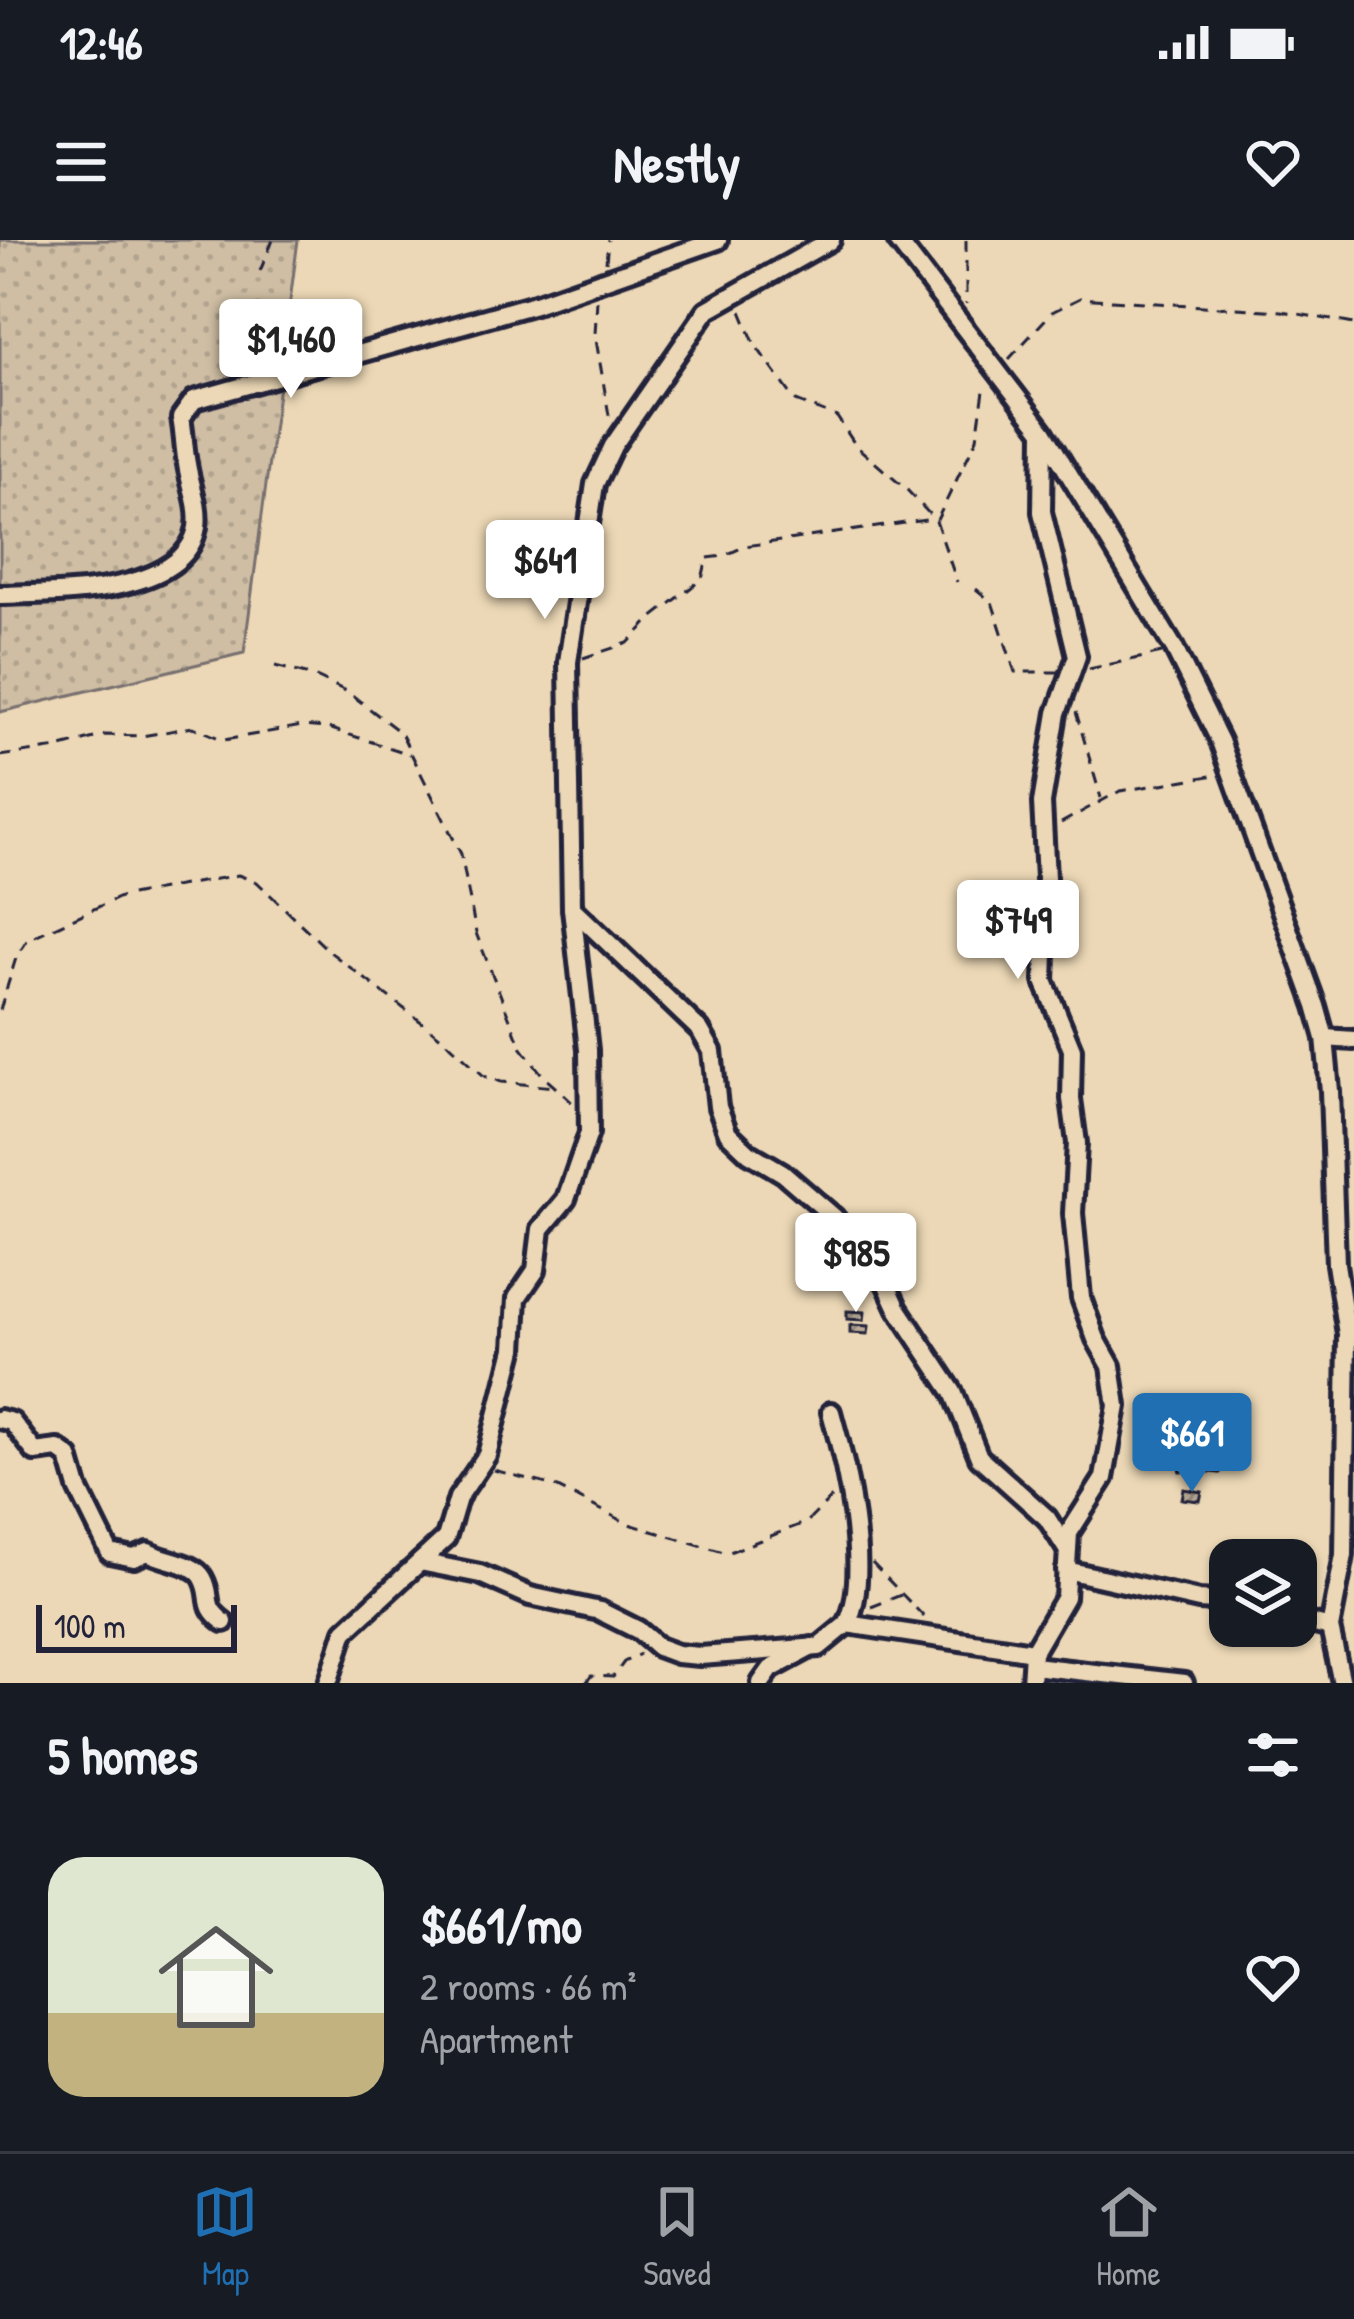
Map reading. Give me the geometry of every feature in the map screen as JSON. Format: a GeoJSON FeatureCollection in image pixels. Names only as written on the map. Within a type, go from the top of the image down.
{"type":"FeatureCollection","features":[{"type":"Feature","properties":{"kind":"street"},"geometry":{"type":"LineString","coordinates":[[0,595],[68,593],[139,580],[185,553],[196,531],[197,508],[181,418],[194,400],[535,304],[718,240]]}},
{"type":"Feature","properties":{"kind":"street"},"geometry":{"type":"LineString","coordinates":[[328,1683],[345,1631],[446,1538],[458,1498],[492,1443],[514,1349],[517,1298],[536,1270],[541,1228],[566,1199],[589,1133],[588,1050],[572,908],[568,662],[595,484],[613,446],[707,310],[831,240]]}},
{"type":"Feature","properties":{"kind":"street"},"geometry":{"type":"LineString","coordinates":[[898,240],[1043,431],[1174,648],[1213,725],[1324,1038],[1336,1264],[1347,1334],[1350,1489],[1330,1628],[1342,1683]]}},
{"type":"Feature","properties":{"kind":"street"},"geometry":{"type":"LineString","coordinates":[[1032,1667],[1065,1597],[1070,1533],[1104,1478],[1117,1406],[1112,1366],[1096,1339],[1082,1298],[1072,1190],[1077,1143],[1071,1099],[1073,1059],[1044,981],[1047,898],[1042,803],[1051,746],[1077,656],[1042,512],[1043,431]]}},
{"type":"Feature","properties":{"kind":"street"},"geometry":{"type":"LineString","coordinates":[[572,908],[700,1030],[712,1051],[718,1107],[728,1132],[834,1217],[886,1283],[953,1392],[979,1457],[1046,1518],[1066,1548]]}},
{"type":"Feature","properties":{"kind":"street"},"geometry":{"type":"LineString","coordinates":[[1324,1038],[1354,1040]]}},
{"type":"Feature","properties":{"kind":"street"},"geometry":{"type":"LineString","coordinates":[[421,1562],[480,1574],[530,1596],[600,1611],[621,1619],[658,1647],[700,1656],[826,1644],[848,1624],[857,1593],[847,1480],[831,1412]]}},
{"type":"Feature","properties":{"kind":"street"},"geometry":{"type":"LineString","coordinates":[[0,1418],[12,1422],[35,1452],[58,1449],[69,1456],[78,1488],[110,1553],[134,1558],[148,1552],[195,1571],[205,1583],[208,1607],[224,1622]]}},
{"type":"Feature","properties":{"kind":"street"},"geometry":{"type":"LineString","coordinates":[[1066,1570],[1209,1601]]}},
{"type":"Feature","properties":{"kind":"street"},"geometry":{"type":"LineString","coordinates":[[848,1624],[943,1637],[1032,1667],[1184,1683]]}},
{"type":"Feature","properties":{"kind":"street"},"geometry":{"type":"LineString","coordinates":[[1317,1625],[1330,1628]]}},
{"type":"Feature","properties":{"kind":"street"},"geometry":{"type":"LineString","coordinates":[[760,1683],[771,1669],[812,1647]]}},
{"type":"Feature","properties":{"kind":"path"},"geometry":{"type":"LineString","coordinates":[[260,272],[273,240]]}},
{"type":"Feature","properties":{"kind":"path"},"geometry":{"type":"LineString","coordinates":[[608,240],[595,334],[613,446]]}},
{"type":"Feature","properties":{"kind":"path"},"geometry":{"type":"LineString","coordinates":[[966,240],[966,328]]}},
{"type":"Feature","properties":{"kind":"path"},"geometry":{"type":"LineString","coordinates":[[729,295],[755,345],[796,401],[837,417],[856,446],[908,490],[934,520],[956,581]]}},
{"type":"Feature","properties":{"kind":"path"},"geometry":{"type":"LineString","coordinates":[[1000,369],[1052,312],[1080,298],[1282,311],[1354,324]]}},
{"type":"Feature","properties":{"kind":"path"},"geometry":{"type":"LineString","coordinates":[[934,520],[977,437],[986,352]]}},
{"type":"Feature","properties":{"kind":"path"},"geometry":{"type":"LineString","coordinates":[[568,662],[628,643],[702,579],[706,558],[745,546],[934,520]]}},
{"type":"Feature","properties":{"kind":"path"},"geometry":{"type":"LineString","coordinates":[[976,589],[992,602],[1015,672],[1071,675],[1138,662],[1174,648]]}},
{"type":"Feature","properties":{"kind":"path"},"geometry":{"type":"LineString","coordinates":[[275,666],[314,676],[348,692],[401,733],[461,854],[476,933],[521,1047],[589,1117]]}},
{"type":"Feature","properties":{"kind":"path"},"geometry":{"type":"LineString","coordinates":[[1071,675],[1101,798]]}},
{"type":"Feature","properties":{"kind":"path"},"geometry":{"type":"LineString","coordinates":[[0,756],[58,748],[94,736],[136,736],[185,727],[224,740],[302,726],[328,728],[412,754]]}},
{"type":"Feature","properties":{"kind":"path"},"geometry":{"type":"LineString","coordinates":[[1042,830],[1075,817],[1101,798],[1230,773]]}},
{"type":"Feature","properties":{"kind":"path"},"geometry":{"type":"LineString","coordinates":[[0,1010],[16,958],[28,939],[128,895],[238,875],[256,882],[330,952],[484,1076],[555,1087]]}},
{"type":"Feature","properties":{"kind":"path"},"geometry":{"type":"LineString","coordinates":[[480,1465],[554,1486],[629,1525],[727,1553],[807,1522],[847,1480]]}},
{"type":"Feature","properties":{"kind":"path"},"geometry":{"type":"LineString","coordinates":[[854,1545],[943,1637]]}},
{"type":"Feature","properties":{"kind":"path"},"geometry":{"type":"LineString","coordinates":[[848,1624],[874,1605],[903,1595]]}},
{"type":"Feature","properties":{"kind":"path"},"geometry":{"type":"LineString","coordinates":[[586,1683],[591,1676],[613,1677],[624,1662],[658,1647]]}},
{"type":"Feature","properties":{"kind":"shaded area"},"geometry":{"type":"Polygon","coordinates":[[[0,240],[298,240],[244,653],[0,712],[0,240]]]}},
{"type":"Feature","properties":{"kind":"building"},"geometry":{"type":"Polygon","coordinates":[[[847,1311],[865,1312],[864,1320],[847,1319],[847,1311]]]}},
{"type":"Feature","properties":{"kind":"building"},"geometry":{"type":"Polygon","coordinates":[[[850,1325],[869,1326],[868,1334],[850,1333],[850,1325]]]}},
{"type":"Feature","properties":{"kind":"building"},"geometry":{"type":"Polygon","coordinates":[[[1182,1455],[1191,1455],[1189,1472],[1180,1471],[1182,1455]]]}},
{"type":"Feature","properties":{"kind":"building"},"geometry":{"type":"Polygon","coordinates":[[[1212,1456],[1222,1457],[1220,1473],[1210,1472],[1212,1456]]]}},
{"type":"Feature","properties":{"kind":"building"},"geometry":{"type":"Polygon","coordinates":[[[1184,1489],[1202,1492],[1200,1501],[1182,1499],[1184,1489]]]}}]}
